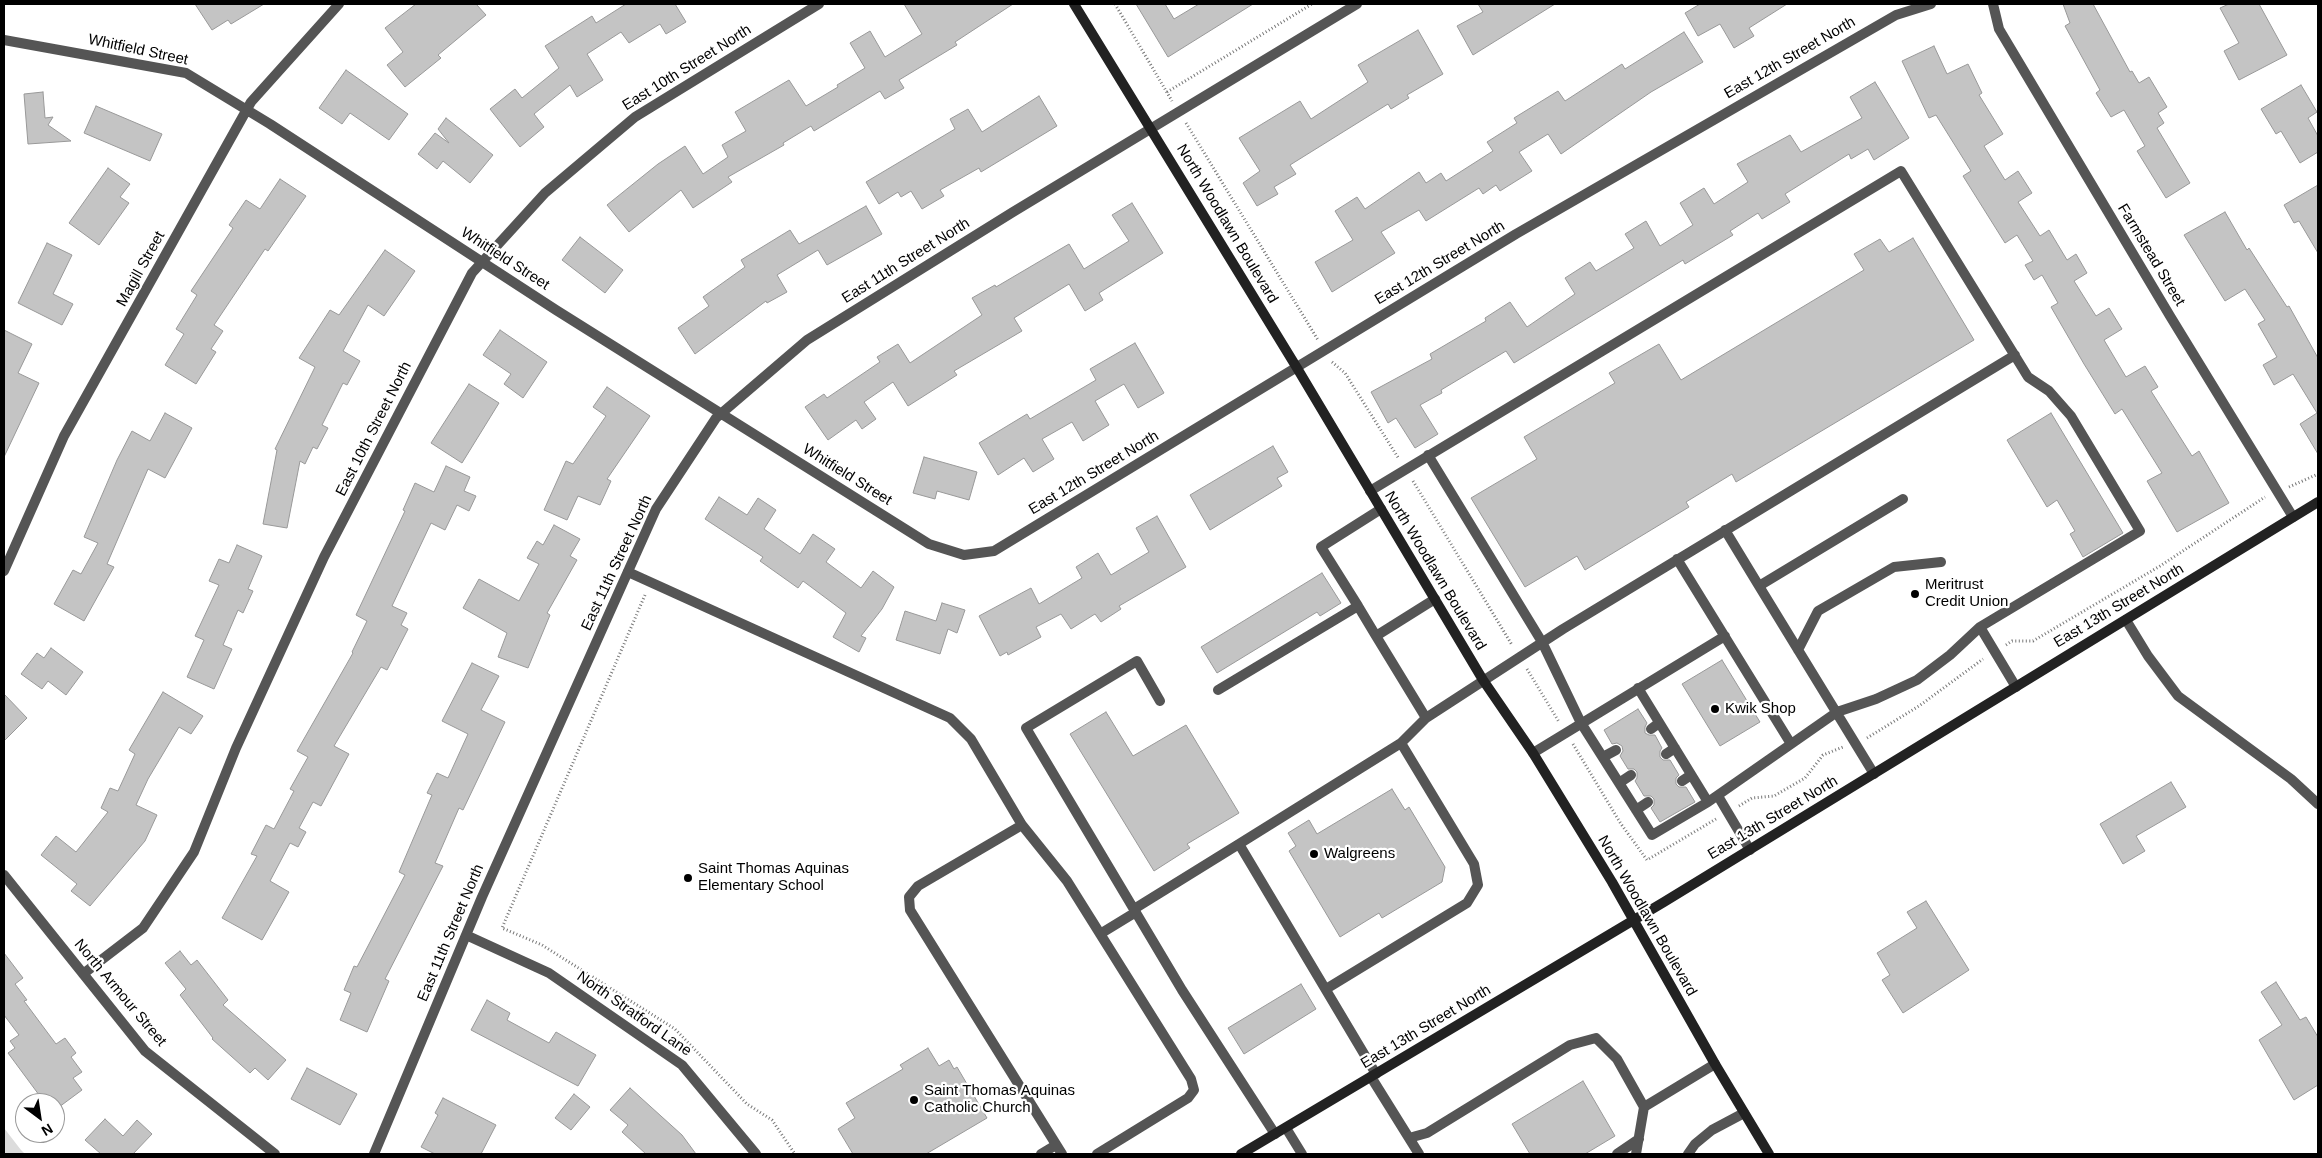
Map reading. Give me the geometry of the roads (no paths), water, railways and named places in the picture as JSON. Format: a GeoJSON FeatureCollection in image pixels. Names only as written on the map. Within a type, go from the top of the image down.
{"type":"FeatureCollection","features":[{"type":"Feature","properties":{"kind":"main road","name":"North Woodlawn Boulevard"},"geometry":{"type":"LineString","coordinates":[[1074,4],[1297,368],[1483,680],[1533,753],[1634,920],[1715,1064],[1769,1154]]}},
{"type":"Feature","properties":{"kind":"main road","name":"East 13th Street North"},"geometry":{"type":"LineString","coordinates":[[1241,1154],[1750,850],[2318,502]]}},
{"type":"Feature","properties":{"kind":"street","name":"Magill Street"},"geometry":{"type":"LineString","coordinates":[[4,571],[64,436],[247,110],[339,4]]}},
{"type":"Feature","properties":{"kind":"street","name":"East 10th Street North"},"geometry":{"type":"LineString","coordinates":[[83,974],[143,928],[194,852],[236,748],[324,557],[472,273],[545,193],[635,117],[819,4]]}},
{"type":"Feature","properties":{"kind":"street","name":"East 11th Street North"},"geometry":{"type":"LineString","coordinates":[[374,1154],[466,935],[656,509],[721,414],[807,340],[1151,128],[1357,4]]}},
{"type":"Feature","properties":{"kind":"street","name":"East 12th Street North"},"geometry":{"type":"LineString","coordinates":[[970,555],[994,551],[1516,234],[1896,15],[1931,4]]}},
{"type":"Feature","properties":{"kind":"street","name":"Farmstead Street"},"geometry":{"type":"LineString","coordinates":[[1993,4],[2000,29],[2170,316],[2293,518]]}},
{"type":"Feature","properties":{"kind":"street","name":"Whitfield Street"},"geometry":{"type":"LineString","coordinates":[[4,40],[186,73],[247,110],[721,414],[929,544],[964,556],[970,555]]}},
{"type":"Feature","properties":{"kind":"street"},"geometry":{"type":"LineString","coordinates":[[1370,491],[1428,455],[1901,171],[2028,377],[2049,391],[2071,416],[2140,531],[1980,627],[1950,655],[1917,680],[1876,699],[1837,712],[1718,796],[1652,835],[1581,723],[1542,642],[1428,455]]}},
{"type":"Feature","properties":{"kind":"street"},"geometry":{"type":"LineString","coordinates":[[1100,934],[1239,844],[1401,743],[1426,718],[1542,642],[2015,355]]}},
{"type":"Feature","properties":{"kind":"street"},"geometry":{"type":"LineString","coordinates":[[1759,586],[1903,499]]}},
{"type":"Feature","properties":{"kind":"street"},"geometry":{"type":"LineString","coordinates":[[1381,509],[1321,547],[1426,718]]}},
{"type":"Feature","properties":{"kind":"street"},"geometry":{"type":"LineString","coordinates":[[1725,530],[1874,774]]}},
{"type":"Feature","properties":{"kind":"street"},"geometry":{"type":"LineString","coordinates":[[1677,560],[1791,744]]}},
{"type":"Feature","properties":{"kind":"street"},"geometry":{"type":"LineString","coordinates":[[1798,650],[1818,611],[1894,566],[1941,562]]}},
{"type":"Feature","properties":{"kind":"street"},"geometry":{"type":"LineString","coordinates":[[628,572],[950,718],[971,739],[1022,825],[1066,881],[1191,1079],[1194,1090],[1188,1098],[1097,1154]]}},
{"type":"Feature","properties":{"kind":"street"},"geometry":{"type":"LineString","coordinates":[[1376,636],[1435,599]]}},
{"type":"Feature","properties":{"kind":"street"},"geometry":{"type":"LineString","coordinates":[[1218,690],[1358,606]]}},
{"type":"Feature","properties":{"kind":"street"},"geometry":{"type":"LineString","coordinates":[[2126,620],[2148,656],[2178,696],[2291,779],[2318,804]]}},
{"type":"Feature","properties":{"kind":"street"},"geometry":{"type":"LineString","coordinates":[[1980,627],[2016,687]]}},
{"type":"Feature","properties":{"kind":"street"},"geometry":{"type":"LineString","coordinates":[[1533,753],[1725,636]]}},
{"type":"Feature","properties":{"kind":"street"},"geometry":{"type":"LineString","coordinates":[[1160,701],[1137,661],[1026,728],[1182,990],[1275,1134]]}},
{"type":"Feature","properties":{"kind":"street"},"geometry":{"type":"LineString","coordinates":[[1638,688],[1655,726],[1670,751],[1687,778],[1708,802]]}},
{"type":"Feature","properties":{"kind":"street"},"geometry":{"type":"LineString","coordinates":[[1326,989],[1467,903],[1478,885],[1474,864],[1401,743]]}},
{"type":"Feature","properties":{"kind":"street"},"geometry":{"type":"LineString","coordinates":[[1603,757],[1616,750]]}},
{"type":"Feature","properties":{"kind":"street"},"geometry":{"type":"LineString","coordinates":[[1619,783],[1631,775]]}},
{"type":"Feature","properties":{"kind":"street"},"geometry":{"type":"LineString","coordinates":[[1718,796],[1750,850]]}},
{"type":"Feature","properties":{"kind":"street"},"geometry":{"type":"LineString","coordinates":[[1636,810],[1648,802]]}},
{"type":"Feature","properties":{"kind":"street"},"geometry":{"type":"LineString","coordinates":[[1022,825],[918,886],[909,897],[910,910],[1062,1154]]}},
{"type":"Feature","properties":{"kind":"street"},"geometry":{"type":"LineString","coordinates":[[1239,844],[1326,989],[1420,1154]]}},
{"type":"Feature","properties":{"kind":"street","name":"North Armour Street"},"geometry":{"type":"LineString","coordinates":[[4,875],[145,1051],[274,1154]]}},
{"type":"Feature","properties":{"kind":"street","name":"North Stratford Lane"},"geometry":{"type":"LineString","coordinates":[[466,935],[549,973],[682,1065],[756,1154]]}},
{"type":"Feature","properties":{"kind":"street"},"geometry":{"type":"LineString","coordinates":[[1410,1138],[1427,1133],[1570,1045],[1596,1038],[1617,1059],[1644,1107],[1636,1154]]}},
{"type":"Feature","properties":{"kind":"street"},"geometry":{"type":"LineString","coordinates":[[1644,1107],[1715,1064]]}},
{"type":"Feature","properties":{"kind":"street"},"geometry":{"type":"LineString","coordinates":[[1688,1154],[1695,1144],[1712,1130],[1744,1113]]}},
{"type":"Feature","properties":{"kind":"street"},"geometry":{"type":"LineString","coordinates":[[1286,1128],[1302,1154]]}},
{"type":"Feature","properties":{"kind":"street"},"geometry":{"type":"LineString","coordinates":[[1617,1154],[1639,1139]]}},
{"type":"Feature","properties":{"kind":"street"},"geometry":{"type":"LineString","coordinates":[[1041,1154],[1056,1145]]}},
{"type":"Feature","properties":{"kind":"place","name":"Meritrust Credit Union"},"geometry":{"type":"Point","coordinates":[1915,594]}},
{"type":"Feature","properties":{"kind":"place","name":"Kwik Shop"},"geometry":{"type":"Point","coordinates":[1715,709]}},
{"type":"Feature","properties":{"kind":"place","name":"Walgreens"},"geometry":{"type":"Point","coordinates":[1314,854]}},
{"type":"Feature","properties":{"kind":"place","name":"Saint Thomas Aquinas Elementary School"},"geometry":{"type":"Point","coordinates":[688,878]}},
{"type":"Feature","properties":{"kind":"place","name":"Saint Thomas Aquinas Catholic Church"},"geometry":{"type":"Point","coordinates":[914,1100]}}]}
